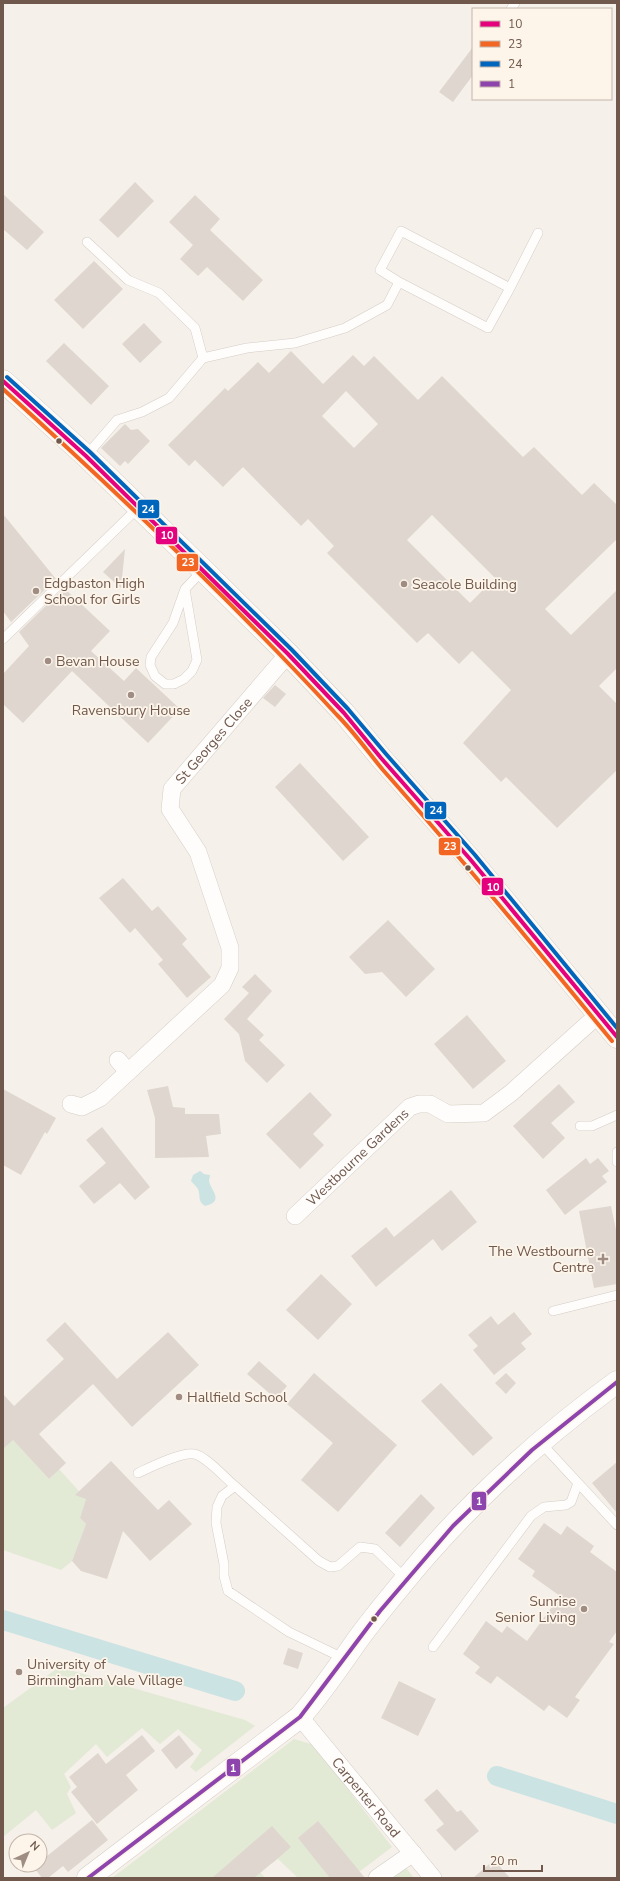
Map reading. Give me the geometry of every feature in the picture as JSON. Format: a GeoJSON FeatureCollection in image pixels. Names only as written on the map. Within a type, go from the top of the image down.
{"type":"FeatureCollection","features":[{"type":"Feature","properties":{"kind":"main road"},"geometry":{"type":"LineString","coordinates":[[3,381],[86,456],[138,508],[204,570],[288,654],[344,713],[381,758],[470,859],[617,1037]]}},
{"type":"Feature","properties":{"kind":"main road"},"geometry":{"type":"LineString","coordinates":[[88,1878],[300,1717],[320,1695],[345,1659],[406,1579],[470,1507],[541,1443],[617,1382]]}},
{"type":"Feature","properties":{"kind":"street","name":"St Georges Close"},"geometry":{"type":"LineString","coordinates":[[70,1104],[82,1106],[100,1098],[123,1066],[222,985],[230,968],[230,948],[198,852],[170,809],[172,790],[288,654]]}},
{"type":"Feature","properties":{"kind":"street","name":"Westbourne Gardens"},"geometry":{"type":"LineString","coordinates":[[295,1216],[410,1107],[419,1104],[430,1104],[448,1114],[484,1113],[511,1093],[599,1014]]}},
{"type":"Feature","properties":{"kind":"street","name":"Carpenter Road"},"geometry":{"type":"LineString","coordinates":[[300,1717],[433,1878]]}},
{"type":"Feature","properties":{"kind":"street"},"geometry":{"type":"LineString","coordinates":[[377,1878],[413,1853]]}},
{"type":"Feature","properties":{"kind":"lane"},"geometry":{"type":"LineString","coordinates":[[510,288],[401,230],[380,270],[399,282],[488,328],[510,288],[538,233]]}},
{"type":"Feature","properties":{"kind":"lane"},"geometry":{"type":"LineString","coordinates":[[87,242],[128,280],[159,293],[195,328],[203,358]]}},
{"type":"Feature","properties":{"kind":"lane"},"geometry":{"type":"LineString","coordinates":[[86,456],[117,420],[142,412],[169,398],[203,358],[247,348],[295,343],[345,328],[387,305],[399,282]]}},
{"type":"Feature","properties":{"kind":"lane"},"geometry":{"type":"LineString","coordinates":[[3,639],[138,508]]}},
{"type":"Feature","properties":{"kind":"lane"},"geometry":{"type":"LineString","coordinates":[[185,589],[197,660],[192,672],[184,679],[174,684],[166,684],[155,676],[150,665],[151,657],[173,624],[185,589],[204,570]]}},
{"type":"Feature","properties":{"kind":"lane"},"geometry":{"type":"LineString","coordinates":[[580,1126],[592,1126],[617,1115]]}},
{"type":"Feature","properties":{"kind":"lane"},"geometry":{"type":"LineString","coordinates":[[617,1152],[617,1162]]}},
{"type":"Feature","properties":{"kind":"lane"},"geometry":{"type":"LineString","coordinates":[[553,1311],[617,1295]]}},
{"type":"Feature","properties":{"kind":"lane"},"geometry":{"type":"LineString","coordinates":[[541,1443],[617,1525]]}},
{"type":"Feature","properties":{"kind":"lane"},"geometry":{"type":"LineString","coordinates":[[138,1473],[164,1460],[193,1454],[203,1458],[319,1561],[330,1567],[338,1566],[360,1547],[375,1549],[406,1579]]}},
{"type":"Feature","properties":{"kind":"lane"},"geometry":{"type":"LineString","coordinates":[[433,1647],[532,1516],[544,1507],[566,1505],[571,1502],[578,1483]]}},
{"type":"Feature","properties":{"kind":"lane"},"geometry":{"type":"LineString","coordinates":[[235,1486],[222,1496],[217,1507],[216,1523],[224,1564],[224,1576],[228,1591],[289,1632],[345,1659]]}},
{"type":"Feature","properties":{"kind":"green space"},"geometry":{"type":"Polygon","coordinates":[[[13,1440],[49,1479],[59,1469],[86,1499],[80,1518],[86,1524],[72,1561],[61,1570],[3,1550],[3,1449],[13,1440]]]}},
{"type":"Feature","properties":{"kind":"green space"},"geometry":{"type":"Polygon","coordinates":[[[59,1667],[245,1720],[255,1726],[196,1772],[190,1767],[202,1750],[178,1729],[160,1744],[142,1728],[107,1757],[96,1744],[64,1774],[71,1787],[67,1794],[76,1813],[52,1830],[36,1810],[3,1837],[3,1708],[59,1667]]]}},
{"type":"Feature","properties":{"kind":"green space"},"geometry":{"type":"Polygon","coordinates":[[[294,1739],[314,1745],[392,1847],[351,1878],[298,1878],[278,1859],[271,1864],[266,1858],[260,1872],[265,1878],[112,1878],[294,1739]]]}},
{"type":"Feature","properties":{"kind":"green space"},"geometry":{"type":"Polygon","coordinates":[[[406,1868],[414,1878],[393,1878],[406,1868]]]}},
{"type":"Feature","properties":{"kind":"water"},"geometry":{"type":"Polygon","coordinates":[[[200,1171],[204,1174],[210,1175],[210,1185],[216,1199],[211,1204],[205,1206],[200,1200],[198,1189],[191,1181],[193,1175],[200,1171]]]}},
{"type":"Feature","properties":{"kind":"building"},"geometry":{"type":"Polygon","coordinates":[[[472,48],[472,76],[453,102],[439,92],[472,48]]]}},
{"type":"Feature","properties":{"kind":"building"},"geometry":{"type":"Polygon","coordinates":[[[135,182],[154,201],[118,238],[99,220],[135,182]]]}},
{"type":"Feature","properties":{"kind":"building"},"geometry":{"type":"Polygon","coordinates":[[[3,194],[44,232],[27,250],[3,229],[3,194]]]}},
{"type":"Feature","properties":{"kind":"building"},"geometry":{"type":"Polygon","coordinates":[[[195,195],[220,219],[210,230],[263,280],[243,301],[207,267],[198,276],[180,259],[193,245],[169,222],[195,195]]]}},
{"type":"Feature","properties":{"kind":"building"},"geometry":{"type":"Polygon","coordinates":[[[94,261],[123,289],[83,329],[54,300],[94,261]]]}},
{"type":"Feature","properties":{"kind":"building"},"geometry":{"type":"Polygon","coordinates":[[[144,323],[162,342],[140,363],[122,344],[144,323]]]}},
{"type":"Feature","properties":{"kind":"building"},"geometry":{"type":"Polygon","coordinates":[[[64,343],[109,386],[91,405],[46,361],[64,343]]]}},
{"type":"Feature","properties":{"kind":"building","name":"Seacole Building"},"geometry":{"type":"Polygon","coordinates":[[[291,351],[323,384],[353,355],[364,366],[374,356],[418,400],[442,376],[523,457],[534,447],[582,495],[594,483],[617,505],[617,539],[545,609],[571,635],[617,590],[617,668],[599,686],[617,704],[617,770],[557,828],[506,777],[501,782],[463,743],[511,690],[472,651],[459,664],[428,633],[417,643],[327,553],[334,546],[308,519],[301,526],[243,467],[223,487],[195,460],[189,466],[168,445],[225,388],[228,391],[258,362],[269,373],[291,351]],[[346,391],[322,416],[354,448],[378,424],[346,391]],[[432,515],[407,540],[470,603],[495,578],[432,515]]]}},
{"type":"Feature","properties":{"kind":"building"},"geometry":{"type":"Polygon","coordinates":[[[125,424],[131,430],[138,429],[150,441],[128,464],[125,461],[120,466],[101,448],[125,424]]]}},
{"type":"Feature","properties":{"kind":"building"},"geometry":{"type":"Polygon","coordinates":[[[3,514],[56,579],[11,622],[3,611],[3,514]]]}},
{"type":"Feature","properties":{"kind":"building"},"geometry":{"type":"Polygon","coordinates":[[[125,549],[121,588],[103,572],[125,549]]]}},
{"type":"Feature","properties":{"kind":"building"},"geometry":{"type":"Polygon","coordinates":[[[64,588],[110,631],[91,651],[124,681],[136,668],[180,709],[148,743],[72,671],[23,723],[3,704],[3,674],[29,646],[19,632],[64,588]]]}},
{"type":"Feature","properties":{"kind":"building"},"geometry":{"type":"Polygon","coordinates":[[[275,685],[286,694],[275,707],[263,698],[275,685]]]}},
{"type":"Feature","properties":{"kind":"building"},"geometry":{"type":"Polygon","coordinates":[[[300,763],[369,837],[343,861],[275,787],[300,763]]]}},
{"type":"Feature","properties":{"kind":"building"},"geometry":{"type":"Polygon","coordinates":[[[123,878],[152,911],[158,906],[187,939],[182,944],[211,977],[187,998],[158,964],[163,960],[135,928],[130,933],[99,898],[123,878]]]}},
{"type":"Feature","properties":{"kind":"building"},"geometry":{"type":"Polygon","coordinates":[[[388,920],[435,969],[406,997],[382,972],[365,974],[349,957],[388,920]]]}},
{"type":"Feature","properties":{"kind":"building"},"geometry":{"type":"Polygon","coordinates":[[[255,974],[272,991],[247,1019],[264,1035],[259,1040],[285,1065],[267,1083],[245,1061],[239,1034],[224,1019],[249,993],[242,987],[255,974]]]}},
{"type":"Feature","properties":{"kind":"building"},"geometry":{"type":"Polygon","coordinates":[[[467,1015],[506,1061],[473,1089],[434,1044],[467,1015]]]}},
{"type":"Feature","properties":{"kind":"building"},"geometry":{"type":"Polygon","coordinates":[[[559,1084],[575,1102],[551,1123],[565,1138],[543,1159],[513,1126],[559,1084]]]}},
{"type":"Feature","properties":{"kind":"building"},"geometry":{"type":"Polygon","coordinates":[[[168,1086],[173,1107],[185,1108],[185,1114],[219,1114],[221,1134],[206,1136],[209,1157],[155,1158],[155,1118],[147,1090],[168,1086]]]}},
{"type":"Feature","properties":{"kind":"building"},"geometry":{"type":"Polygon","coordinates":[[[3,1089],[56,1118],[47,1134],[45,1132],[21,1175],[3,1165],[3,1089]]]}},
{"type":"Feature","properties":{"kind":"building"},"geometry":{"type":"Polygon","coordinates":[[[310,1092],[332,1115],[313,1134],[324,1145],[300,1169],[266,1134],[310,1092]]]}},
{"type":"Feature","properties":{"kind":"building"},"geometry":{"type":"Polygon","coordinates":[[[102,1127],[150,1187],[135,1200],[120,1183],[94,1204],[79,1186],[106,1163],[86,1140],[102,1127]]]}},
{"type":"Feature","properties":{"kind":"building"},"geometry":{"type":"Polygon","coordinates":[[[586,1158],[590,1164],[598,1158],[609,1171],[602,1176],[607,1182],[565,1215],[546,1190],[586,1158]]]}},
{"type":"Feature","properties":{"kind":"building"},"geometry":{"type":"Polygon","coordinates":[[[451,1190],[477,1222],[442,1251],[433,1239],[376,1287],[351,1256],[386,1227],[394,1237],[451,1190]]]}},
{"type":"Feature","properties":{"kind":"building","name":"The Westbourne Centre"},"geometry":{"type":"Polygon","coordinates":[[[611,1206],[617,1235],[617,1284],[594,1288],[579,1211],[611,1206]]]}},
{"type":"Feature","properties":{"kind":"building"},"geometry":{"type":"Polygon","coordinates":[[[321,1274],[352,1304],[318,1340],[286,1310],[321,1274]]]}},
{"type":"Feature","properties":{"kind":"building"},"geometry":{"type":"Polygon","coordinates":[[[514,1312],[532,1334],[521,1343],[526,1349],[494,1375],[473,1350],[478,1346],[468,1335],[491,1316],[498,1325],[514,1312]]]}},
{"type":"Feature","properties":{"kind":"building"},"geometry":{"type":"Polygon","coordinates":[[[65,1322],[117,1379],[168,1332],[199,1365],[132,1427],[93,1384],[39,1434],[66,1463],[49,1479],[13,1440],[3,1449],[3,1394],[14,1406],[64,1359],[46,1340],[65,1322]]]}},
{"type":"Feature","properties":{"kind":"building"},"geometry":{"type":"Polygon","coordinates":[[[259,1361],[287,1386],[276,1399],[247,1374],[259,1361]]]}},
{"type":"Feature","properties":{"kind":"building"},"geometry":{"type":"Polygon","coordinates":[[[314,1373],[397,1445],[338,1512],[301,1480],[333,1443],[287,1404],[314,1373]]]}},
{"type":"Feature","properties":{"kind":"building"},"geometry":{"type":"Polygon","coordinates":[[[506,1373],[516,1383],[506,1394],[495,1383],[506,1373]]]}},
{"type":"Feature","properties":{"kind":"building"},"geometry":{"type":"Polygon","coordinates":[[[441,1383],[493,1438],[473,1456],[421,1401],[441,1383]]]}},
{"type":"Feature","properties":{"kind":"building"},"geometry":{"type":"Polygon","coordinates":[[[111,1461],[158,1510],[169,1500],[192,1524],[150,1561],[123,1531],[107,1579],[81,1571],[72,1561],[86,1524],[80,1518],[86,1499],[75,1495],[111,1461]]]}},
{"type":"Feature","properties":{"kind":"building"},"geometry":{"type":"Polygon","coordinates":[[[617,1462],[617,1513],[592,1483],[617,1462]]]}},
{"type":"Feature","properties":{"kind":"building"},"geometry":{"type":"Polygon","coordinates":[[[421,1494],[435,1508],[400,1547],[385,1533],[421,1494]]]}},
{"type":"Feature","properties":{"kind":"building","name":"Sunrise Senior Living"},"geometry":{"type":"Polygon","coordinates":[[[544,1523],[561,1535],[567,1526],[594,1546],[590,1552],[617,1572],[617,1631],[609,1642],[614,1644],[575,1697],[580,1700],[567,1718],[549,1705],[544,1711],[497,1676],[491,1684],[475,1673],[480,1667],[463,1654],[486,1621],[502,1633],[507,1626],[527,1641],[560,1596],[532,1576],[535,1571],[518,1559],[544,1523]]]}},
{"type":"Feature","properties":{"kind":"building"},"geometry":{"type":"Polygon","coordinates":[[[288,1648],[303,1653],[298,1669],[283,1664],[288,1648]]]}},
{"type":"Feature","properties":{"kind":"building"},"geometry":{"type":"Polygon","coordinates":[[[399,1681],[436,1699],[418,1736],[381,1718],[399,1681]]]}},
{"type":"Feature","properties":{"kind":"building"},"geometry":{"type":"Polygon","coordinates":[[[142,1735],[155,1751],[126,1775],[138,1790],[97,1824],[71,1792],[77,1787],[69,1777],[98,1753],[106,1764],[142,1735]]]}},
{"type":"Feature","properties":{"kind":"building"},"geometry":{"type":"Polygon","coordinates":[[[179,1735],[194,1754],[176,1769],[161,1750],[179,1735]]]}},
{"type":"Feature","properties":{"kind":"building"},"geometry":{"type":"Polygon","coordinates":[[[437,1789],[457,1812],[461,1810],[479,1831],[455,1851],[436,1830],[444,1824],[424,1800],[437,1789]]]}},
{"type":"Feature","properties":{"kind":"building"},"geometry":{"type":"Polygon","coordinates":[[[92,1820],[108,1840],[68,1872],[63,1866],[48,1878],[42,1878],[38,1873],[48,1873],[48,1855],[92,1820]]]}},
{"type":"Feature","properties":{"kind":"building"},"geometry":{"type":"Polygon","coordinates":[[[318,1821],[365,1878],[330,1878],[298,1838],[318,1821]]]}},
{"type":"Feature","properties":{"kind":"building"},"geometry":{"type":"Polygon","coordinates":[[[272,1826],[291,1847],[254,1878],[212,1878],[272,1826]]]}},
{"type":"Feature","properties":{"kind":"building"},"geometry":{"type":"Polygon","coordinates":[[[494,1860],[510,1878],[473,1878],[494,1860]]]}},
{"type":"Feature","properties":{"kind":"waterway"},"geometry":{"type":"LineString","coordinates":[[3,1620],[235,1691]]}},
{"type":"Feature","properties":{"kind":"waterway"},"geometry":{"type":"LineString","coordinates":[[497,1776],[617,1814]]}},
{"type":"Feature","properties":{"kind":"transit line","name":"24"},"geometry":{"type":"LineString","coordinates":[[7,377],[90,452],[292,650],[348,709],[475,855],[617,1028]]}},
{"type":"Feature","properties":{"kind":"transit line","name":"10"},"geometry":{"type":"LineString","coordinates":[[3,381],[86,456],[288,654],[344,713],[381,758],[470,859],[617,1037]]}},
{"type":"Feature","properties":{"kind":"transit line","name":"23"},"geometry":{"type":"LineString","coordinates":[[3,389],[89,468],[216,589],[343,722],[442,837],[612,1041]]}},
{"type":"Feature","properties":{"kind":"transit line","name":"1"},"geometry":{"type":"LineString","coordinates":[[88,1878],[300,1717],[380,1611],[453,1526],[532,1450],[617,1382]]}},
{"type":"Feature","properties":{"kind":"place","name":"Seacole Building"},"geometry":{"type":"Point","coordinates":[404,584]}},
{"type":"Feature","properties":{"kind":"place","name":"Edgbaston High School for Girls"},"geometry":{"type":"Point","coordinates":[36,591]}},
{"type":"Feature","properties":{"kind":"place","name":"Bevan House"},"geometry":{"type":"Point","coordinates":[48,661]}},
{"type":"Feature","properties":{"kind":"place","name":"Ravensbury House"},"geometry":{"type":"Point","coordinates":[131,695]}},
{"type":"Feature","properties":{"kind":"place","name":"The Westbourne Centre"},"geometry":{"type":"Point","coordinates":[603,1259]}},
{"type":"Feature","properties":{"kind":"place","name":"Hallfield School"},"geometry":{"type":"Point","coordinates":[179,1397]}},
{"type":"Feature","properties":{"kind":"place","name":"Sunrise Senior Living"},"geometry":{"type":"Point","coordinates":[584,1609]}},
{"type":"Feature","properties":{"kind":"place","name":"University of Birmingham Vale Village"},"geometry":{"type":"Point","coordinates":[19,1672]}}]}
